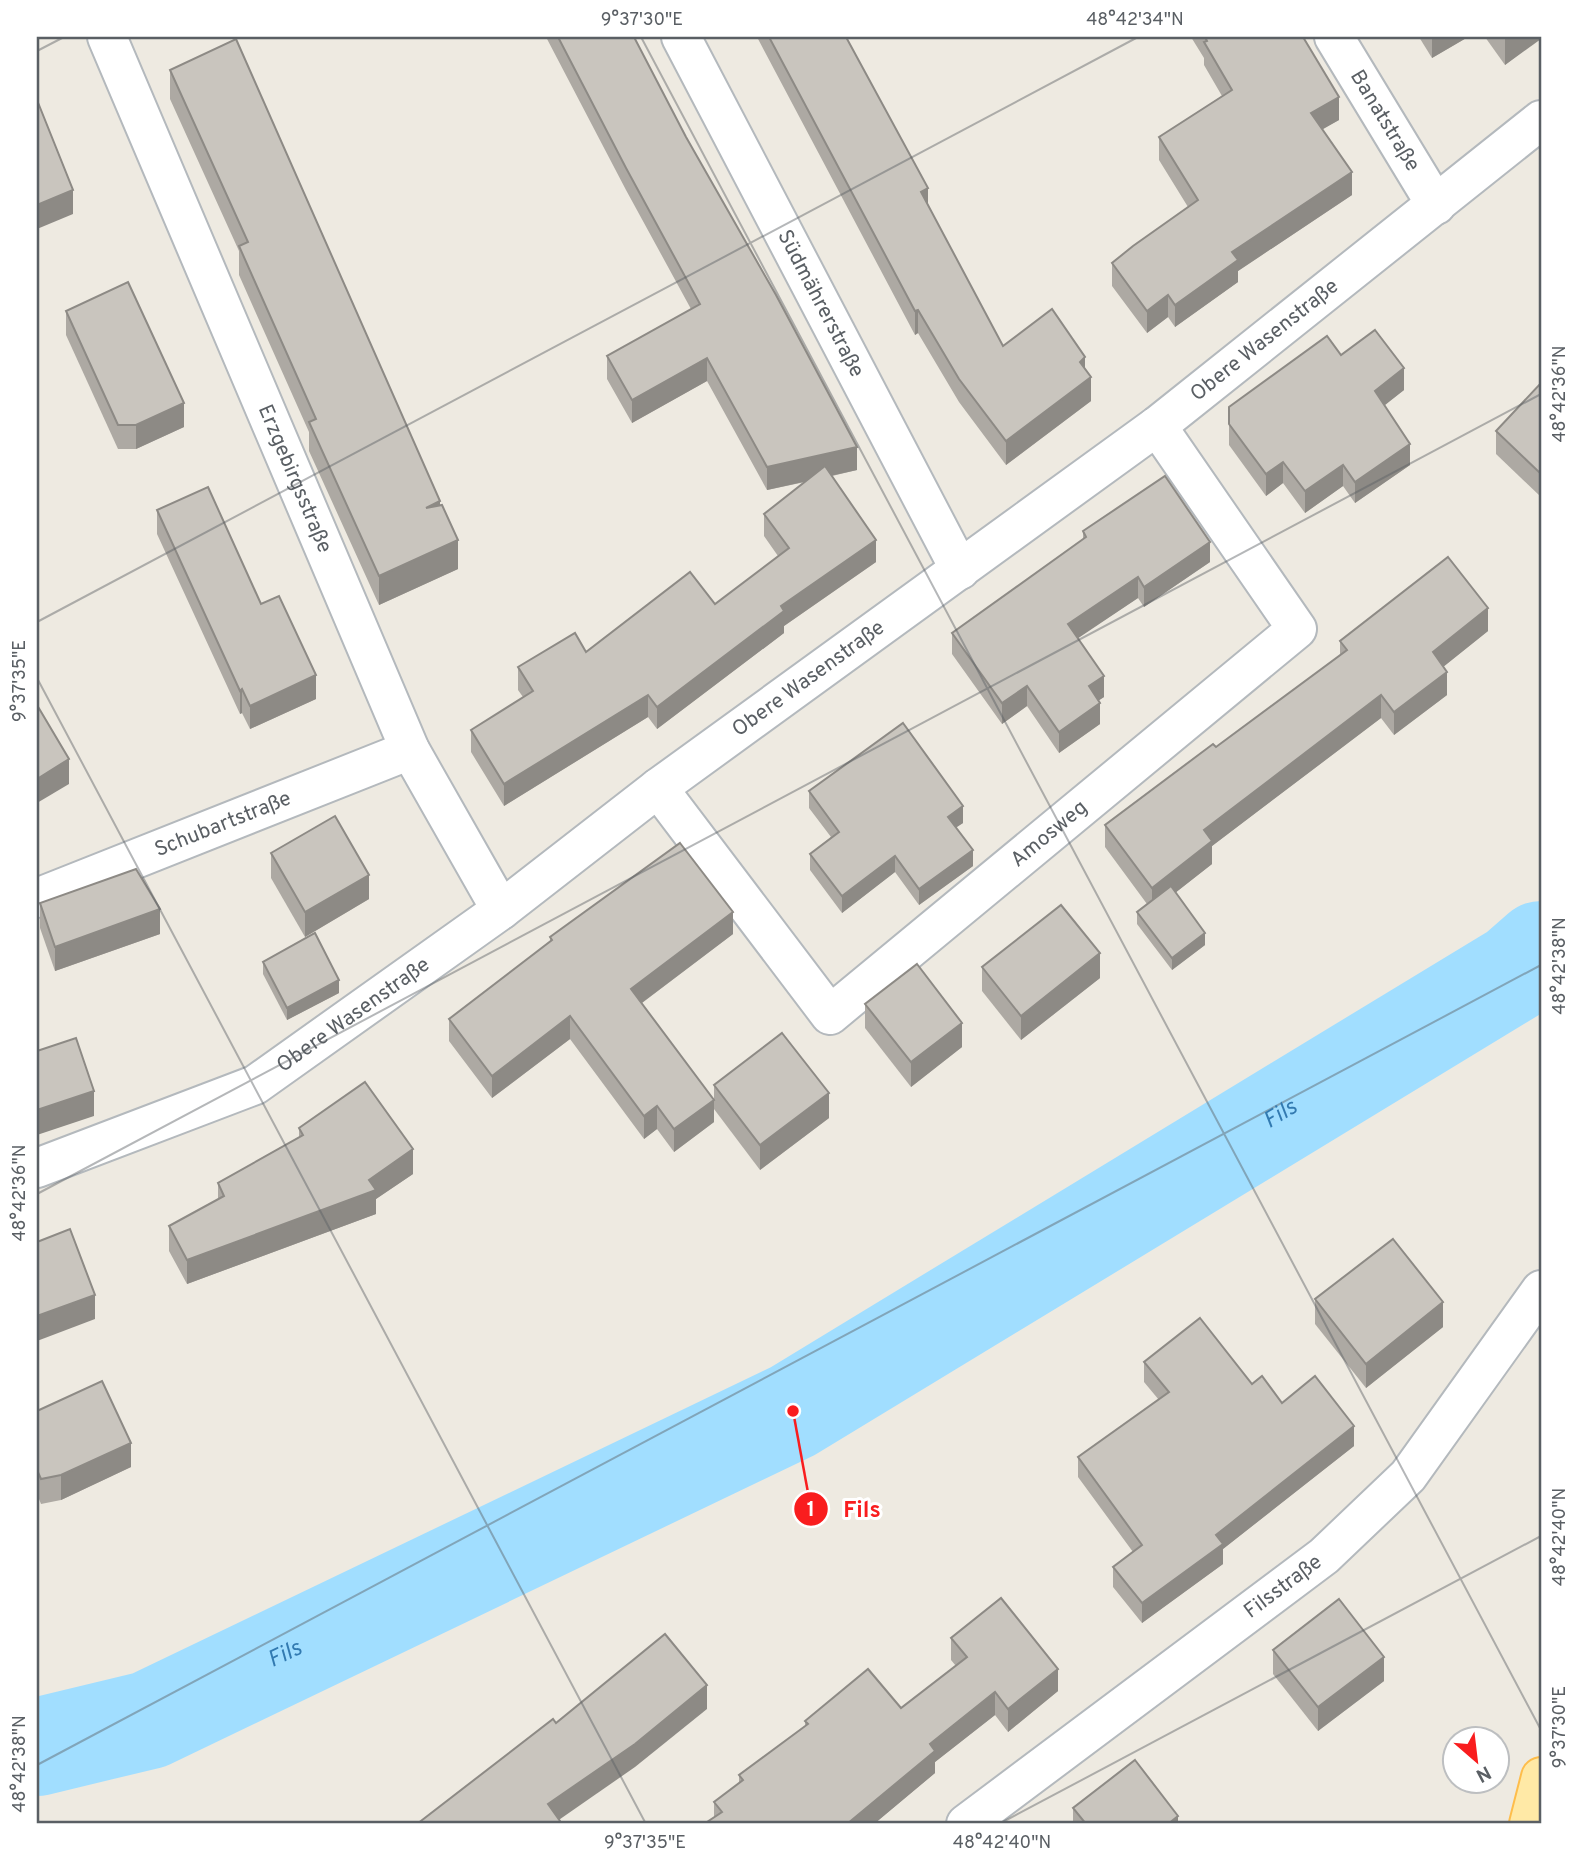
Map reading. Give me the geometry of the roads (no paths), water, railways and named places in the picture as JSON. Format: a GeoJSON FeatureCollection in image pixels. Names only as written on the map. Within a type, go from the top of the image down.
{"type":"FeatureCollection","features":[{"type":"Feature","properties":{"kind":"main road"},"geometry":{"type":"LineString","coordinates":[[1529,1824],[1541,1777]]}},
{"type":"Feature","properties":{"kind":"street","name":"Erzgebirgsstraße"},"geometry":{"type":"LineString","coordinates":[[107,37],[410,750],[501,910]]}},
{"type":"Feature","properties":{"kind":"street","name":"Südmährerstraße"},"geometry":{"type":"LineString","coordinates":[[681,37],[960,570]]}},
{"type":"Feature","properties":{"kind":"street","name":"Banatstraße"},"geometry":{"type":"LineString","coordinates":[[1334,37],[1436,205]]}},
{"type":"Feature","properties":{"kind":"street","name":"Obere Wasenstraße"},"geometry":{"type":"LineString","coordinates":[[37,1168],[256,1086],[501,910],[659,788],[1157,426],[1541,120]]}},
{"type":"Feature","properties":{"kind":"street","name":"Amosweg"},"geometry":{"type":"LineString","coordinates":[[659,788],[830,1015],[1297,629],[1157,426]]}},
{"type":"Feature","properties":{"kind":"street","name":"Schubartstraße"},"geometry":{"type":"LineString","coordinates":[[37,898],[410,750]]}},
{"type":"Feature","properties":{"kind":"street","name":"Filsstraße"},"geometry":{"type":"LineString","coordinates":[[966,1824],[1324,1556],[1409,1476],[1541,1290]]}},
{"type":"Feature","properties":{"kind":"waterway","name":"Fils"},"geometry":{"type":"LineString","coordinates":[[37,1747],[149,1720],[793,1411],[1517,971],[1541,950]]}},
{"type":"Feature","properties":{"kind":"place","name":"Fils"},"geometry":{"type":"Point","coordinates":[793,1411]}}]}
